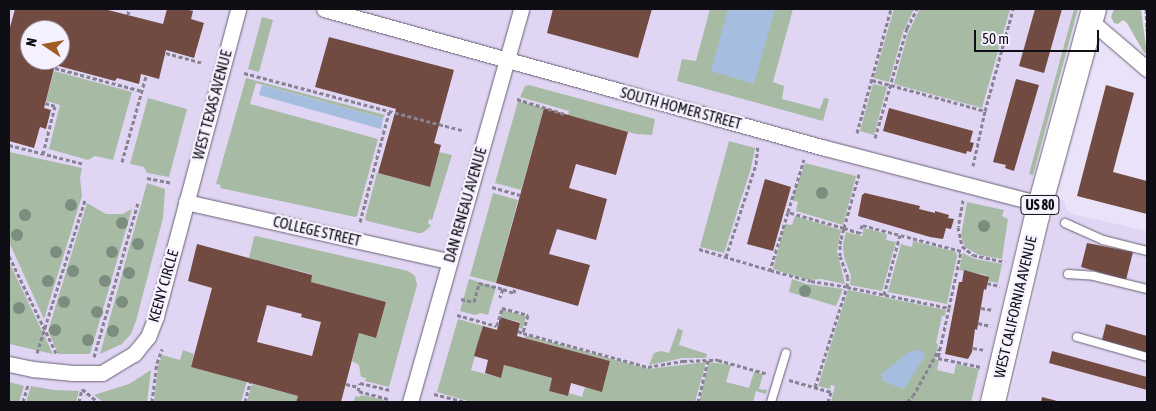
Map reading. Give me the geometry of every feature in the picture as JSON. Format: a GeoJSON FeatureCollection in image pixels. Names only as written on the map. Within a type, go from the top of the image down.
{"type":"FeatureCollection","features":[{"type":"Feature","properties":{"kind":"main road","name":"WEST CALIFORNIA AVENUE"},"geometry":{"type":"LineString","coordinates":[[993,402],[1040,204],[1093,15]]}},
{"type":"Feature","properties":{"kind":"street","name":"WEST TEXAS AVENUE"},"geometry":{"type":"LineString","coordinates":[[186,202],[238,9]]}},
{"type":"Feature","properties":{"kind":"street","name":"SOUTH HOMER STREET"},"geometry":{"type":"LineString","coordinates":[[324,9],[1040,204]]}},
{"type":"Feature","properties":{"kind":"street","name":"DAN RENEAU AVENUE"},"geometry":{"type":"LineString","coordinates":[[410,402],[448,261],[521,9]]}},
{"type":"Feature","properties":{"kind":"street"},"geometry":{"type":"LineString","coordinates":[[1093,15],[1147,69]]}},
{"type":"Feature","properties":{"kind":"street","name":"COLLEGE STREET"},"geometry":{"type":"LineString","coordinates":[[186,202],[448,261]]}},
{"type":"Feature","properties":{"kind":"street","name":"KEENY CIRCLE"},"geometry":{"type":"LineString","coordinates":[[9,364],[73,374],[102,373],[119,365],[134,354],[148,337],[156,316],[186,202]]}},
{"type":"Feature","properties":{"kind":"lane"},"geometry":{"type":"LineString","coordinates":[[1065,223],[1104,240],[1147,250]]}},
{"type":"Feature","properties":{"kind":"lane"},"geometry":{"type":"LineString","coordinates":[[1068,274],[1094,276],[1147,288]]}},
{"type":"Feature","properties":{"kind":"lane"},"geometry":{"type":"LineString","coordinates":[[1077,337],[1147,357]]}},
{"type":"Feature","properties":{"kind":"lane"},"geometry":{"type":"LineString","coordinates":[[770,402],[780,377],[786,353]]}},
{"type":"Feature","properties":{"kind":"path"},"geometry":{"type":"LineString","coordinates":[[128,15],[129,9]]}},
{"type":"Feature","properties":{"kind":"path"},"geometry":{"type":"LineString","coordinates":[[857,133],[891,9]]}},
{"type":"Feature","properties":{"kind":"path"},"geometry":{"type":"LineString","coordinates":[[875,138],[907,28],[917,9]]}},
{"type":"Feature","properties":{"kind":"path"},"geometry":{"type":"LineString","coordinates":[[973,166],[985,111],[1013,9]]}},
{"type":"Feature","properties":{"kind":"path"},"geometry":{"type":"LineString","coordinates":[[1146,9],[1147,31]]}},
{"type":"Feature","properties":{"kind":"path"},"geometry":{"type":"LineString","coordinates":[[166,53],[203,63]]}},
{"type":"Feature","properties":{"kind":"path"},"geometry":{"type":"LineString","coordinates":[[63,70],[142,91]]}},
{"type":"Feature","properties":{"kind":"path"},"geometry":{"type":"LineString","coordinates":[[244,72],[462,130]]}},
{"type":"Feature","properties":{"kind":"path"},"geometry":{"type":"LineString","coordinates":[[122,162],[146,76]]}},
{"type":"Feature","properties":{"kind":"path"},"geometry":{"type":"LineString","coordinates":[[872,80],[985,111]]}},
{"type":"Feature","properties":{"kind":"path"},"geometry":{"type":"LineString","coordinates":[[517,98],[565,114]]}},
{"type":"Feature","properties":{"kind":"path"},"geometry":{"type":"LineString","coordinates":[[43,154],[56,106],[45,103]]}},
{"type":"Feature","properties":{"kind":"path"},"geometry":{"type":"LineString","coordinates":[[360,222],[389,112]]}},
{"type":"Feature","properties":{"kind":"path"},"geometry":{"type":"LineString","coordinates":[[9,145],[84,164]]}},
{"type":"Feature","properties":{"kind":"path"},"geometry":{"type":"LineString","coordinates":[[726,257],[756,164],[758,146]]}},
{"type":"Feature","properties":{"kind":"path"},"geometry":{"type":"LineString","coordinates":[[770,270],[804,159]]}},
{"type":"Feature","properties":{"kind":"path"},"geometry":{"type":"LineString","coordinates":[[815,387],[846,287],[846,271],[840,251],[844,228],[859,174]]}},
{"type":"Feature","properties":{"kind":"path"},"geometry":{"type":"LineString","coordinates":[[147,178],[172,183]]}},
{"type":"Feature","properties":{"kind":"path"},"geometry":{"type":"LineString","coordinates":[[492,187],[520,195]]}},
{"type":"Feature","properties":{"kind":"path"},"geometry":{"type":"LineString","coordinates":[[964,199],[958,227],[962,250],[938,358],[981,367]]}},
{"type":"Feature","properties":{"kind":"path"},"geometry":{"type":"LineString","coordinates":[[37,354],[85,200]]}},
{"type":"Feature","properties":{"kind":"path"},"geometry":{"type":"LineString","coordinates":[[94,357],[138,203]]}},
{"type":"Feature","properties":{"kind":"path"},"geometry":{"type":"LineString","coordinates":[[788,212],[860,233],[862,225],[962,250],[977,257],[1005,262]]}},
{"type":"Feature","properties":{"kind":"path"},"geometry":{"type":"LineString","coordinates":[[884,295],[900,235]]}},
{"type":"Feature","properties":{"kind":"path"},"geometry":{"type":"LineString","coordinates":[[699,249],[810,281],[949,308]]}},
{"type":"Feature","properties":{"kind":"path"},"geometry":{"type":"LineString","coordinates":[[9,256],[57,356]]}},
{"type":"Feature","properties":{"kind":"path"},"geometry":{"type":"LineString","coordinates":[[461,299],[474,302],[479,283],[514,293],[515,288]]}},
{"type":"Feature","properties":{"kind":"path"},"geometry":{"type":"LineString","coordinates":[[987,283],[1000,286]]}},
{"type":"Feature","properties":{"kind":"path"},"geometry":{"type":"LineString","coordinates":[[500,297],[503,289]]}},
{"type":"Feature","properties":{"kind":"path"},"geometry":{"type":"LineString","coordinates":[[457,314],[498,326],[502,308],[528,315],[523,333]]}},
{"type":"Feature","properties":{"kind":"path"},"geometry":{"type":"LineString","coordinates":[[982,308],[994,310]]}},
{"type":"Feature","properties":{"kind":"path"},"geometry":{"type":"LineString","coordinates":[[978,323],[991,326]]}},
{"type":"Feature","properties":{"kind":"path"},"geometry":{"type":"LineString","coordinates":[[518,332],[648,367],[683,361],[718,360],[831,392],[828,402]]}},
{"type":"Feature","properties":{"kind":"path"},"geometry":{"type":"LineString","coordinates":[[907,402],[913,396],[941,346]]}},
{"type":"Feature","properties":{"kind":"path"},"geometry":{"type":"LineString","coordinates":[[973,348],[986,350]]}},
{"type":"Feature","properties":{"kind":"path"},"geometry":{"type":"LineString","coordinates":[[152,402],[157,363],[162,350]]}},
{"type":"Feature","properties":{"kind":"path"},"geometry":{"type":"LineString","coordinates":[[698,402],[708,360]]}},
{"type":"Feature","properties":{"kind":"path"},"geometry":{"type":"LineString","coordinates":[[388,399],[358,391],[360,382],[390,390]]}},
{"type":"Feature","properties":{"kind":"path"},"geometry":{"type":"LineString","coordinates":[[23,402],[28,383]]}},
{"type":"Feature","properties":{"kind":"path"},"geometry":{"type":"LineString","coordinates":[[245,402],[250,383]]}},
{"type":"Feature","properties":{"kind":"path"},"geometry":{"type":"LineString","coordinates":[[346,384],[359,387]]}},
{"type":"Feature","properties":{"kind":"path"},"geometry":{"type":"LineString","coordinates":[[79,402],[82,389],[98,402]]}},
{"type":"Feature","properties":{"kind":"path"},"geometry":{"type":"LineString","coordinates":[[434,394],[465,402]]}},
{"type":"Feature","properties":{"kind":"shaded area"},"geometry":{"type":"Polygon","coordinates":[[[9,9],[1078,9],[1022,218],[979,402],[9,402],[9,9]]]}},
{"type":"Feature","properties":{"kind":"shaded area"},"geometry":{"type":"Polygon","coordinates":[[[1056,199],[1064,201],[1067,210],[1072,214],[1147,231],[1147,402],[1009,402],[1056,199]]]}},
{"type":"Feature","properties":{"kind":"green space"},"geometry":{"type":"Polygon","coordinates":[[[710,9],[793,9],[773,82],[784,86],[782,99],[820,109],[824,98],[829,99],[823,121],[677,81],[682,59],[696,61],[710,9]]]}},
{"type":"Feature","properties":{"kind":"green space"},"geometry":{"type":"Polygon","coordinates":[[[894,9],[914,9],[903,32],[889,82],[874,78],[894,9]]]}},
{"type":"Feature","properties":{"kind":"green space"},"geometry":{"type":"Polygon","coordinates":[[[920,9],[1010,9],[982,108],[894,84],[908,33],[920,9]]]}},
{"type":"Feature","properties":{"kind":"green space"},"geometry":{"type":"Polygon","coordinates":[[[1074,9],[1078,9],[1033,175],[1029,174],[1074,9]]]}},
{"type":"Feature","properties":{"kind":"green space"},"geometry":{"type":"Polygon","coordinates":[[[1114,9],[1141,9],[1147,55],[1127,23],[1123,20],[1118,24],[1114,23],[1111,17],[1114,9]]]}},
{"type":"Feature","properties":{"kind":"green space"},"geometry":{"type":"Polygon","coordinates":[[[262,17],[273,20],[259,72],[248,69],[262,17]]]}},
{"type":"Feature","properties":{"kind":"green space"},"geometry":{"type":"Polygon","coordinates":[[[54,71],[132,92],[113,160],[95,156],[88,160],[49,149],[60,105],[46,101],[54,71]]]}},
{"type":"Feature","properties":{"kind":"green space"},"geometry":{"type":"Polygon","coordinates":[[[246,78],[385,115],[383,118],[256,83],[250,104],[378,139],[357,216],[220,188],[221,185],[216,184],[246,78]]]}},
{"type":"Feature","properties":{"kind":"green space"},"geometry":{"type":"Polygon","coordinates":[[[873,84],[887,87],[874,135],[860,131],[873,84]]]}},
{"type":"Feature","properties":{"kind":"green space"},"geometry":{"type":"Polygon","coordinates":[[[529,85],[655,119],[652,135],[636,134],[568,115],[569,111],[520,97],[525,86],[529,85]]]}},
{"type":"Feature","properties":{"kind":"green space"},"geometry":{"type":"Polygon","coordinates":[[[148,98],[187,109],[169,177],[147,173],[144,167],[130,164],[148,98]]]}},
{"type":"Feature","properties":{"kind":"green space"},"geometry":{"type":"Polygon","coordinates":[[[518,101],[544,108],[521,190],[495,183],[518,101]]]}},
{"type":"Feature","properties":{"kind":"green space"},"geometry":{"type":"Polygon","coordinates":[[[729,141],[755,148],[751,168],[724,253],[700,247],[729,141]]]}},
{"type":"Feature","properties":{"kind":"green space"},"geometry":{"type":"Polygon","coordinates":[[[9,152],[82,168],[80,178],[82,196],[44,319],[9,242],[9,152]]]}},
{"type":"Feature","properties":{"kind":"green space"},"geometry":{"type":"Polygon","coordinates":[[[439,152],[452,155],[432,220],[429,219],[428,224],[431,225],[430,227],[422,233],[418,233],[365,219],[377,173],[430,187],[439,152]]]}},
{"type":"Feature","properties":{"kind":"green space"},"geometry":{"type":"Polygon","coordinates":[[[805,163],[856,176],[843,225],[796,211],[798,202],[792,200],[805,163]]]}},
{"type":"Feature","properties":{"kind":"green space"},"geometry":{"type":"Polygon","coordinates":[[[147,183],[165,189],[163,218],[136,321],[131,334],[122,344],[100,354],[147,183]]]}},
{"type":"Feature","properties":{"kind":"green space"},"geometry":{"type":"Polygon","coordinates":[[[493,193],[518,200],[496,283],[470,276],[493,193]]]}},
{"type":"Feature","properties":{"kind":"green space"},"geometry":{"type":"Polygon","coordinates":[[[967,202],[1004,210],[1002,216],[1008,219],[1002,259],[979,255],[965,247],[961,236],[967,202]]]}},
{"type":"Feature","properties":{"kind":"green space"},"geometry":{"type":"Polygon","coordinates":[[[87,203],[106,214],[122,214],[132,209],[90,354],[58,354],[48,331],[87,203]]]}},
{"type":"Feature","properties":{"kind":"green space"},"geometry":{"type":"Polygon","coordinates":[[[795,216],[841,230],[837,251],[845,284],[821,279],[809,280],[773,269],[785,224],[792,225],[795,216]]]}},
{"type":"Feature","properties":{"kind":"green space"},"geometry":{"type":"Polygon","coordinates":[[[864,228],[887,234],[886,240],[896,242],[882,291],[850,285],[851,276],[844,257],[843,244],[846,232],[862,236],[864,228]]]}},
{"type":"Feature","properties":{"kind":"green space"},"geometry":{"type":"Polygon","coordinates":[[[254,237],[408,271],[415,276],[417,285],[389,387],[365,381],[366,378],[361,377],[359,365],[352,361],[359,333],[376,338],[386,302],[311,282],[311,274],[249,258],[254,237]]]}},
{"type":"Feature","properties":{"kind":"green space"},"geometry":{"type":"Polygon","coordinates":[[[913,241],[956,252],[957,256],[947,304],[888,292],[901,244],[912,247],[913,241]]]}},
{"type":"Feature","properties":{"kind":"green space"},"geometry":{"type":"Polygon","coordinates":[[[963,253],[975,259],[1002,264],[998,283],[988,281],[986,275],[959,270],[963,253]]]}},
{"type":"Feature","properties":{"kind":"green space"},"geometry":{"type":"Polygon","coordinates":[[[9,262],[53,354],[9,344],[9,262]]]}},
{"type":"Feature","properties":{"kind":"green space"},"geometry":{"type":"Polygon","coordinates":[[[469,279],[496,287],[488,315],[481,313],[475,315],[460,311],[469,279]]]}},
{"type":"Feature","properties":{"kind":"green space"},"geometry":{"type":"Polygon","coordinates":[[[792,279],[807,284],[843,289],[836,306],[789,292],[792,279]]]}},
{"type":"Feature","properties":{"kind":"green space"},"geometry":{"type":"Polygon","coordinates":[[[848,290],[946,310],[945,316],[942,316],[936,343],[938,344],[935,359],[939,360],[937,370],[954,374],[956,364],[979,369],[971,402],[831,402],[835,386],[831,385],[830,389],[818,386],[848,290]]]}},
{"type":"Feature","properties":{"kind":"green space"},"geometry":{"type":"Polygon","coordinates":[[[502,310],[526,316],[523,329],[519,328],[520,322],[500,317],[502,310]]]}},
{"type":"Feature","properties":{"kind":"green space"},"geometry":{"type":"Polygon","coordinates":[[[458,319],[483,326],[471,370],[501,378],[504,365],[552,378],[549,391],[568,396],[569,393],[582,397],[585,387],[602,391],[610,361],[525,338],[525,335],[649,369],[706,362],[695,402],[471,402],[437,392],[458,319]]]}},
{"type":"Feature","properties":{"kind":"green space"},"geometry":{"type":"Polygon","coordinates":[[[678,328],[683,331],[679,345],[707,354],[706,358],[683,358],[649,365],[654,353],[661,351],[669,353],[678,328]]]}},
{"type":"Feature","properties":{"kind":"green space"},"geometry":{"type":"Polygon","coordinates":[[[183,350],[194,354],[191,367],[247,381],[241,402],[154,402],[158,366],[162,355],[180,360],[183,350]]]}},
{"type":"Feature","properties":{"kind":"green space"},"geometry":{"type":"Polygon","coordinates":[[[709,362],[731,365],[726,382],[749,388],[754,372],[763,374],[759,389],[767,390],[766,394],[756,391],[753,402],[699,402],[709,362]]]}},
{"type":"Feature","properties":{"kind":"green space"},"geometry":{"type":"Polygon","coordinates":[[[151,370],[147,402],[103,402],[94,395],[129,384],[151,370]]]}},
{"type":"Feature","properties":{"kind":"green space"},"geometry":{"type":"Polygon","coordinates":[[[9,382],[24,386],[19,402],[9,402],[9,382]]]}},
{"type":"Feature","properties":{"kind":"green space"},"geometry":{"type":"Polygon","coordinates":[[[252,384],[298,396],[296,402],[247,402],[252,384]]]}},
{"type":"Feature","properties":{"kind":"green space"},"geometry":{"type":"Polygon","coordinates":[[[31,386],[54,390],[79,391],[76,402],[26,402],[31,386]]]}},
{"type":"Feature","properties":{"kind":"green space"},"geometry":{"type":"Polygon","coordinates":[[[361,395],[385,400],[384,402],[353,402],[356,396],[360,397],[361,395]]]}},
{"type":"Feature","properties":{"kind":"water"},"geometry":{"type":"Polygon","coordinates":[[[728,9],[775,9],[754,84],[711,71],[728,9]]]}},
{"type":"Feature","properties":{"kind":"water"},"geometry":{"type":"Polygon","coordinates":[[[262,85],[383,118],[381,129],[259,95],[262,85]]]}},
{"type":"Feature","properties":{"kind":"water"},"geometry":{"type":"Polygon","coordinates":[[[921,350],[925,356],[904,389],[883,381],[881,374],[909,352],[921,350]]]}},
{"type":"Feature","properties":{"kind":"building"},"geometry":{"type":"Polygon","coordinates":[[[15,9],[104,9],[163,24],[167,9],[184,9],[193,11],[191,19],[204,23],[194,58],[166,50],[159,79],[141,74],[139,84],[117,78],[115,81],[70,69],[70,20],[20,20],[20,70],[54,70],[44,108],[51,110],[46,129],[40,127],[34,148],[9,141],[9,31],[15,9]]]}},
{"type":"Feature","properties":{"kind":"building"},"geometry":{"type":"Polygon","coordinates":[[[553,9],[652,9],[638,58],[547,33],[553,9]]]}},
{"type":"Feature","properties":{"kind":"building"},"geometry":{"type":"Polygon","coordinates":[[[1035,9],[1062,9],[1044,73],[1019,66],[1035,9]]]}},
{"type":"Feature","properties":{"kind":"building"},"geometry":{"type":"Polygon","coordinates":[[[329,37],[454,70],[434,143],[441,145],[430,187],[378,173],[396,109],[315,87],[329,37]]]}},
{"type":"Feature","properties":{"kind":"building"},"geometry":{"type":"Polygon","coordinates":[[[1016,79],[1039,85],[1014,171],[1005,168],[1006,165],[993,162],[1016,79]]]}},
{"type":"Feature","properties":{"kind":"building"},"geometry":{"type":"Polygon","coordinates":[[[1106,85],[1134,93],[1113,172],[1147,181],[1147,214],[1077,196],[1106,85]]]}},
{"type":"Feature","properties":{"kind":"building"},"geometry":{"type":"Polygon","coordinates":[[[544,108],[628,132],[616,175],[576,164],[569,188],[607,199],[596,240],[557,229],[549,254],[590,265],[578,306],[496,283],[544,108]]]}},
{"type":"Feature","properties":{"kind":"building"},"geometry":{"type":"Polygon","coordinates":[[[889,108],[973,131],[970,142],[974,143],[971,152],[967,151],[966,154],[883,131],[889,108]]]}},
{"type":"Feature","properties":{"kind":"building"},"geometry":{"type":"Polygon","coordinates":[[[765,179],[791,187],[773,251],[747,244],[765,179]]]}},
{"type":"Feature","properties":{"kind":"building"},"geometry":{"type":"Polygon","coordinates":[[[865,193],[920,206],[919,209],[949,215],[948,218],[954,219],[951,229],[946,228],[943,239],[858,216],[862,195],[865,193]]]}},
{"type":"Feature","properties":{"kind":"building"},"geometry":{"type":"Polygon","coordinates":[[[1087,243],[1133,252],[1126,280],[1081,267],[1087,243]]]}},
{"type":"Feature","properties":{"kind":"building"},"geometry":{"type":"Polygon","coordinates":[[[197,244],[312,275],[311,282],[386,302],[376,338],[359,333],[341,402],[296,402],[298,396],[191,367],[212,288],[188,281],[197,244]],[[267,305],[257,342],[312,356],[321,322],[301,317],[302,314],[267,305]]]}},
{"type":"Feature","properties":{"kind":"building"},"geometry":{"type":"Polygon","coordinates":[[[964,270],[989,277],[986,290],[984,289],[972,352],[968,359],[945,354],[959,282],[962,282],[964,270]]]}},
{"type":"Feature","properties":{"kind":"building"},"geometry":{"type":"Polygon","coordinates":[[[500,317],[520,323],[517,336],[610,361],[602,392],[571,383],[568,396],[549,391],[552,378],[504,365],[501,378],[485,373],[488,360],[474,356],[483,326],[497,330],[500,317]]]}},
{"type":"Feature","properties":{"kind":"building"},"geometry":{"type":"Polygon","coordinates":[[[1106,324],[1147,336],[1147,353],[1102,340],[1106,324]]]}},
{"type":"Feature","properties":{"kind":"building"},"geometry":{"type":"Polygon","coordinates":[[[1052,351],[1147,377],[1147,390],[1049,363],[1052,351]]]}},
{"type":"Feature","properties":{"kind":"building"},"geometry":{"type":"Polygon","coordinates":[[[1042,397],[1061,402],[1041,402],[1042,397]]]}}]}
